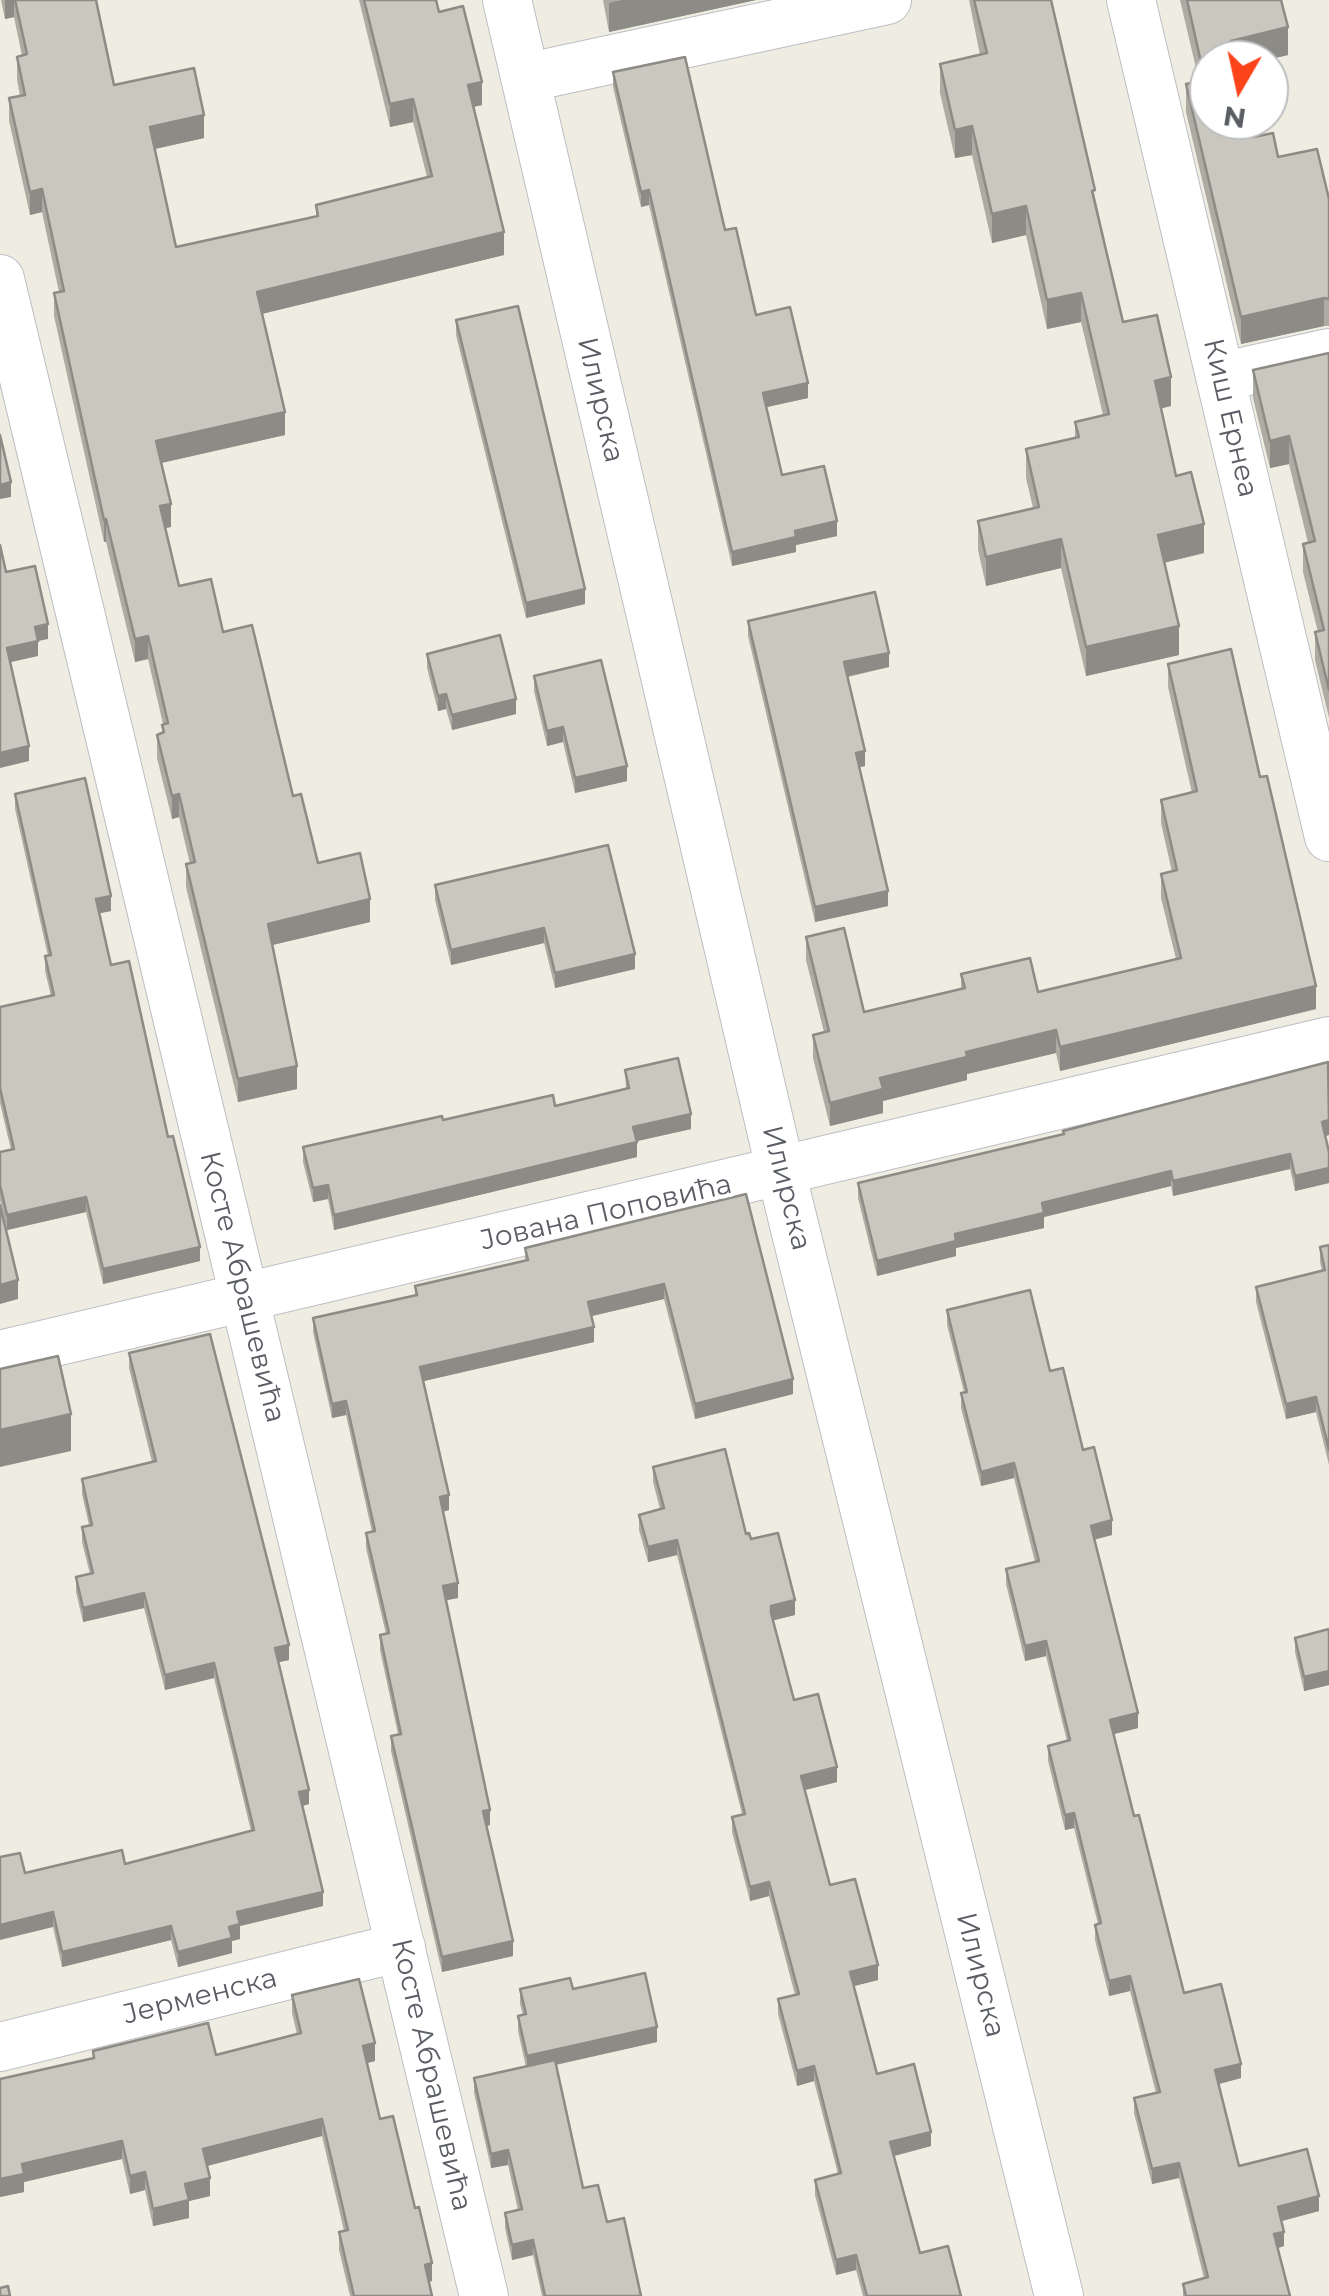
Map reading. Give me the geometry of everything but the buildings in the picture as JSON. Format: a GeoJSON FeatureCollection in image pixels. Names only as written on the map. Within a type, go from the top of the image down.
{"type":"FeatureCollection","features":[{"type":"Feature","properties":{"kind":"street","name":"Илирска"},"geometry":{"type":"LineString","coordinates":[[507,0],[782,1172],[1059,2296]]}},
{"type":"Feature","properties":{"kind":"street"},"geometry":{"type":"LineString","coordinates":[[525,78],[886,0]]}},
{"type":"Feature","properties":{"kind":"street","name":"Киш Ернеа"},"geometry":{"type":"LineString","coordinates":[[1131,0],[1329,837]]}},
{"type":"Feature","properties":{"kind":"street","name":"Косте Абрашевића"},"geometry":{"type":"LineString","coordinates":[[0,278],[484,2296]]}},
{"type":"Feature","properties":{"kind":"street"},"geometry":{"type":"LineString","coordinates":[[1220,376],[1329,353]]}},
{"type":"Feature","properties":{"kind":"street","name":"Јована Поповића"},"geometry":{"type":"LineString","coordinates":[[0,1355],[1329,1041]]}},
{"type":"Feature","properties":{"kind":"street","name":"Јерменска"},"geometry":{"type":"LineString","coordinates":[[0,2047],[401,1948]]}}]}
